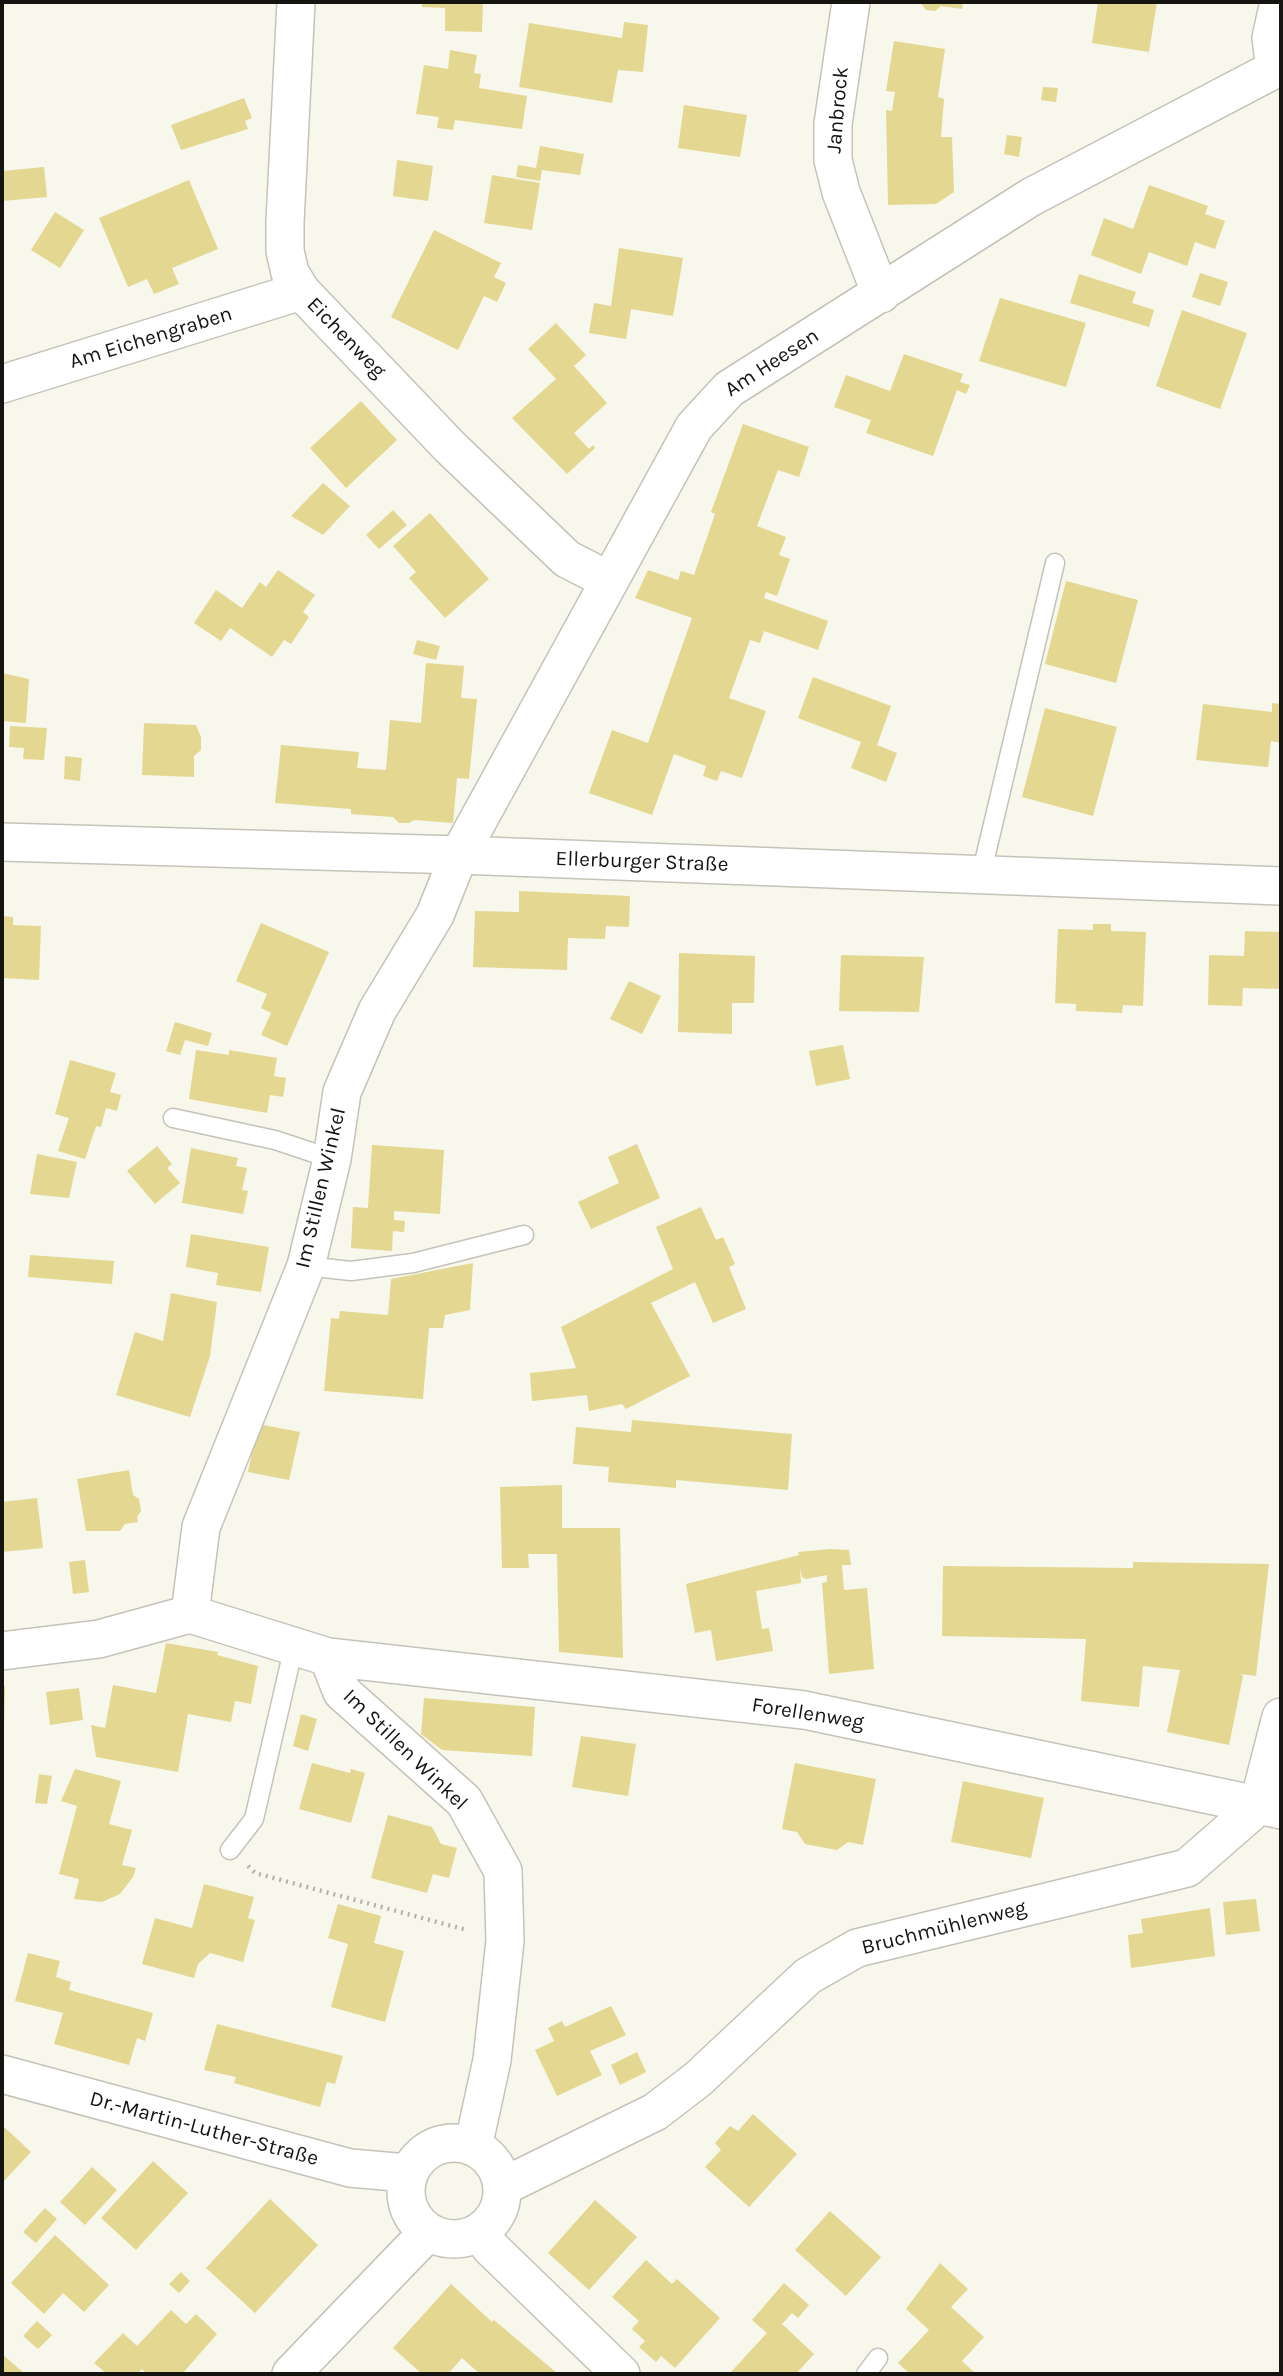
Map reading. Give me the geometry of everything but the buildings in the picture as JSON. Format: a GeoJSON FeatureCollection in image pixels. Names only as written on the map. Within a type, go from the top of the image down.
{"type":"FeatureCollection","features":[{"type":"Feature","properties":{"kind":"street","name":"Eichenweg"},"geometry":{"type":"LineString","coordinates":[[296,2],[285,222],[285,251],[290,273],[300,291],[450,447],[567,559],[608,580]]}},
{"type":"Feature","properties":{"kind":"street","name":"Janbrock"},"geometry":{"type":"LineString","coordinates":[[851,2],[833,124],[833,160],[841,192],[881,294]]}},
{"type":"Feature","properties":{"kind":"street"},"geometry":{"type":"LineString","coordinates":[[1278,68],[1271,38],[1279,2]]}},
{"type":"Feature","properties":{"kind":"street","name":"Am Heesen"},"geometry":{"type":"LineString","coordinates":[[459,855],[608,580],[694,427],[711,406],[729,389],[1031,197],[1278,68]]}},
{"type":"Feature","properties":{"kind":"street","name":"Am Eichengraben"},"geometry":{"type":"LineString","coordinates":[[2,384],[300,291]]}},
{"type":"Feature","properties":{"kind":"street","name":"Ellerburger Straße"},"geometry":{"type":"LineString","coordinates":[[2,842],[459,855],[1281,886]]}},
{"type":"Feature","properties":{"kind":"street","name":"Im Stillen Winkel"},"geometry":{"type":"LineString","coordinates":[[190,1614],[201,1527],[306,1266],[332,1159],[342,1092],[377,1011],[435,915],[459,855]]}},
{"type":"Feature","properties":{"kind":"street"},"geometry":{"type":"LineString","coordinates":[[2,1651],[99,1639],[190,1614],[328,1657]]}},
{"type":"Feature","properties":{"kind":"street","name":"Im Stillen Winkel"},"geometry":{"type":"LineString","coordinates":[[328,1657],[342,1692],[464,1801],[503,1871],[505,1941],[492,2060],[473,2147]]}},
{"type":"Feature","properties":{"kind":"street","name":"Forellenweg"},"geometry":{"type":"LineString","coordinates":[[328,1657],[804,1710],[1269,1808]]}},
{"type":"Feature","properties":{"kind":"street"},"geometry":{"type":"LineString","coordinates":[[1269,1808],[1281,1717]]}},
{"type":"Feature","properties":{"kind":"street","name":"Bruchmühlenweg"},"geometry":{"type":"LineString","coordinates":[[502,2187],[655,2112],[698,2079],[808,1976],[857,1948],[1187,1868],[1269,1808]]}},
{"type":"Feature","properties":{"kind":"street","name":"Dr.-Martin-Luther-Straße"},"geometry":{"type":"LineString","coordinates":[[2,2074],[350,2168],[407,2174]]}},
{"type":"Feature","properties":{"kind":"street"},"geometry":{"type":"LineString","coordinates":[[458,2143],[473,2147],[493,2163],[502,2187],[497,2213],[480,2233],[454,2240],[428,2232],[416,2221],[409,2208],[407,2174],[428,2151],[442,2144],[458,2143]]}},
{"type":"Feature","properties":{"kind":"street"},"geometry":{"type":"LineString","coordinates":[[291,2374],[428,2232]]}},
{"type":"Feature","properties":{"kind":"street"},"geometry":{"type":"LineString","coordinates":[[480,2233],[491,2248],[621,2374]]}},
{"type":"Feature","properties":{"kind":"lane"},"geometry":{"type":"LineString","coordinates":[[981,875],[1055,563]]}},
{"type":"Feature","properties":{"kind":"lane"},"geometry":{"type":"LineString","coordinates":[[173,1118],[275,1140],[332,1159]]}},
{"type":"Feature","properties":{"kind":"lane"},"geometry":{"type":"LineString","coordinates":[[306,1266],[351,1271],[413,1263],[524,1235]]}},
{"type":"Feature","properties":{"kind":"lane"},"geometry":{"type":"LineString","coordinates":[[230,1850],[254,1819],[294,1646]]}},
{"type":"Feature","properties":{"kind":"lane"},"geometry":{"type":"LineString","coordinates":[[866,2374],[878,2358]]}},
{"type":"Feature","properties":{"kind":"path"},"geometry":{"type":"LineString","coordinates":[[230,1850],[255,1873],[505,1941]]}}]}
